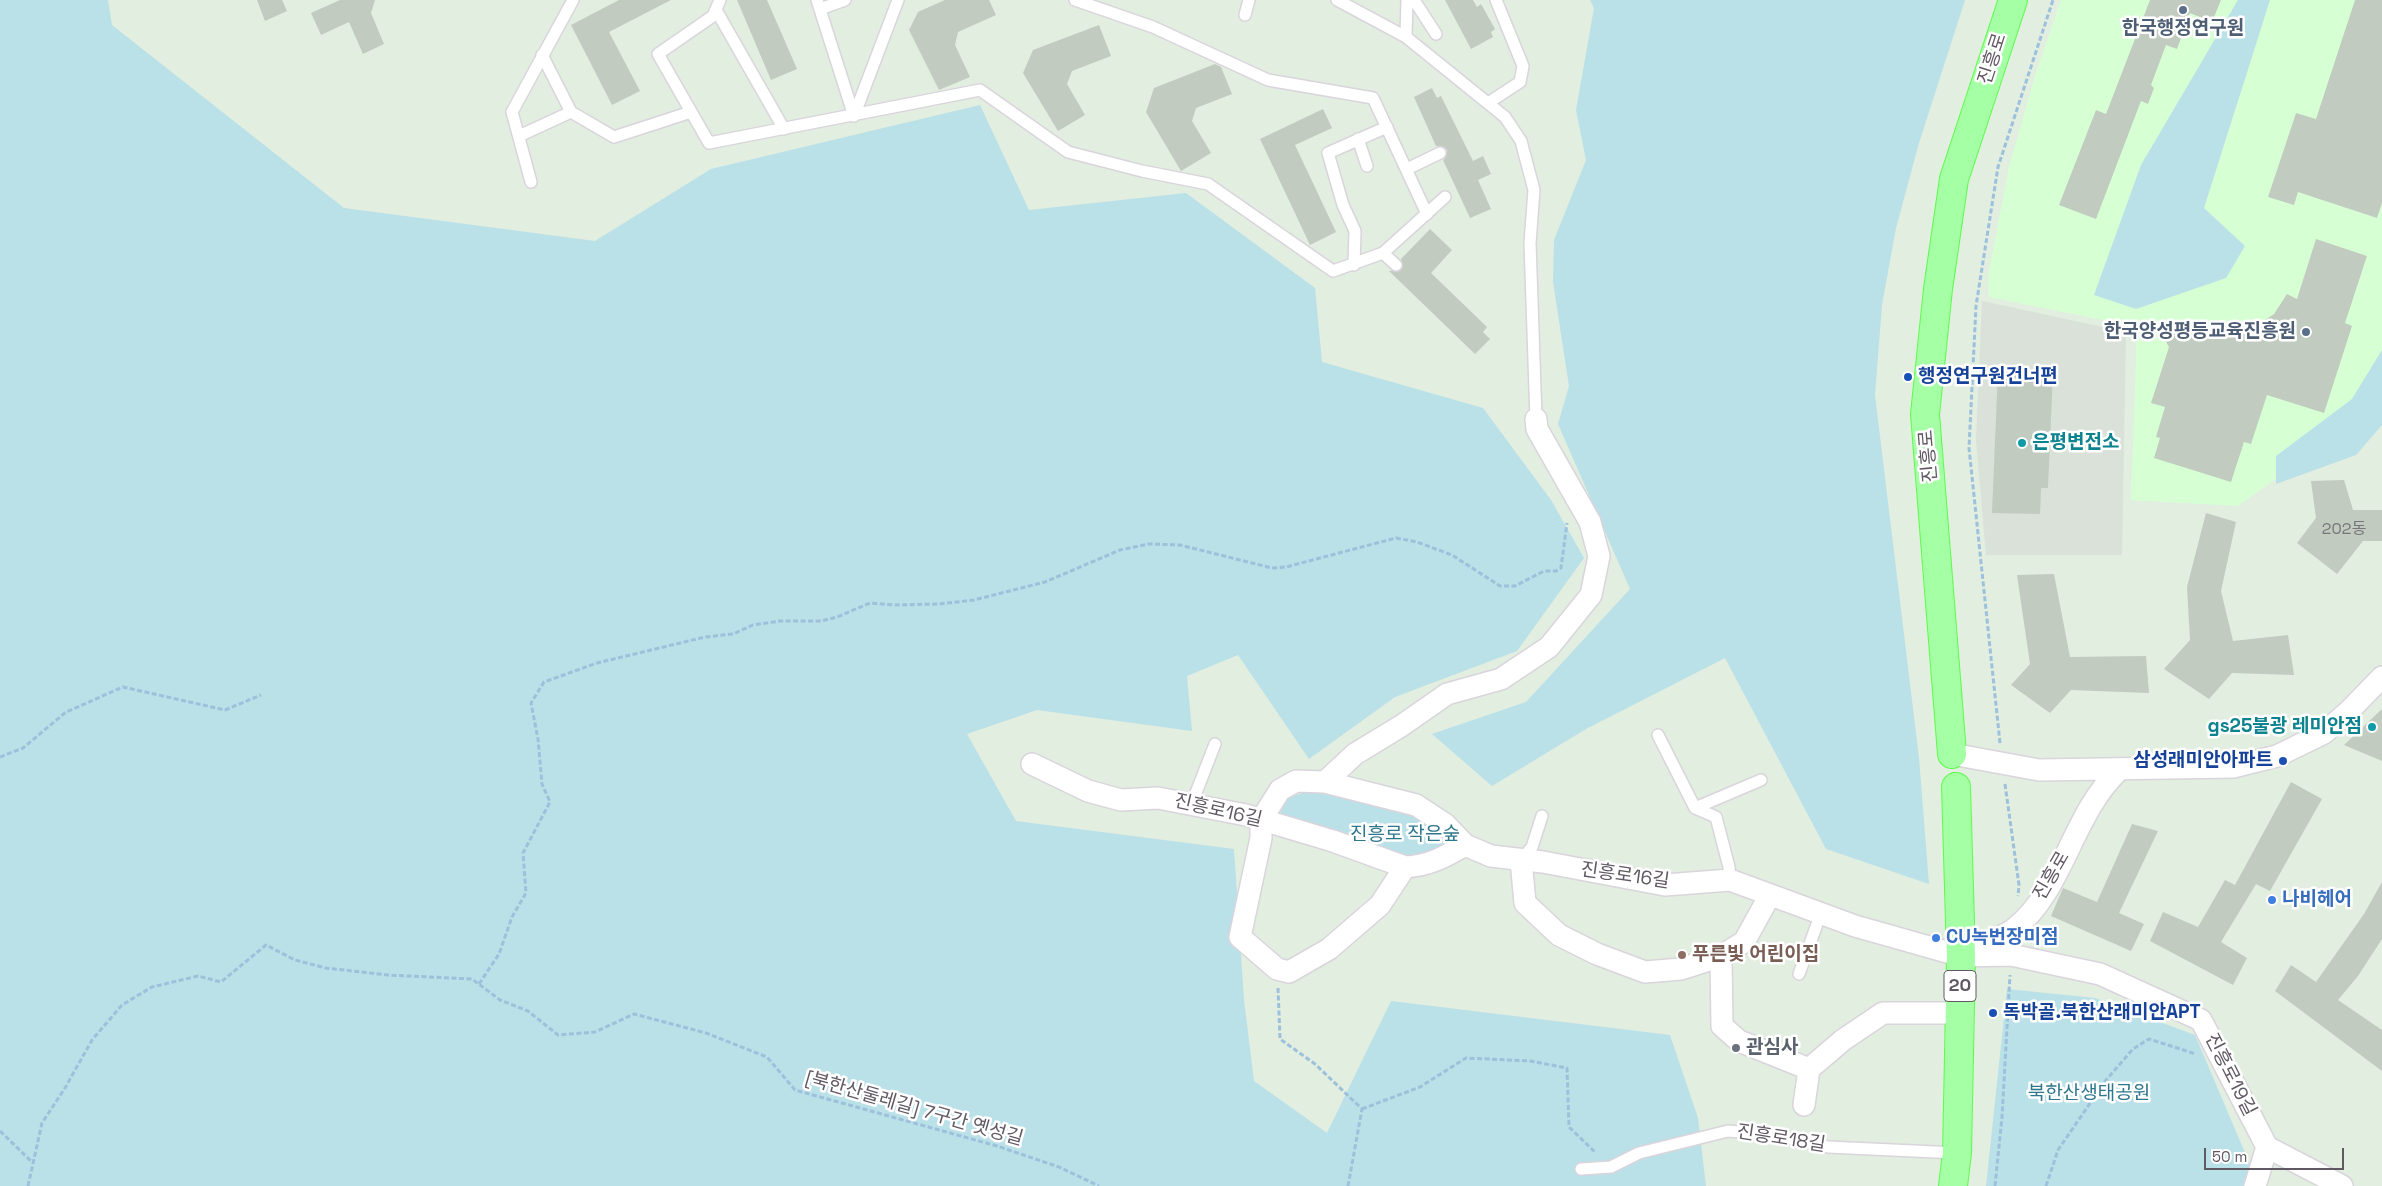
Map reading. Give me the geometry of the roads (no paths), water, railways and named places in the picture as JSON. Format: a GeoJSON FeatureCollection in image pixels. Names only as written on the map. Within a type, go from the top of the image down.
{"type":"FeatureCollection","features":[{"type":"Feature","properties":{"kind":"main road","name":"진흥로"},"geometry":{"type":"LineString","coordinates":[[1952,754],[1925,414],[1938,289],[1954,179],[2013,0]]}},
{"type":"Feature","properties":{"kind":"main road","name":"20"},"geometry":{"type":"LineString","coordinates":[[1954,1186],[1957,1153],[1961,956],[1956,787]]}},
{"type":"Feature","properties":{"kind":"street"},"geometry":{"type":"LineString","coordinates":[[1324,782],[1355,754],[1401,726],[1447,694],[1501,679],[1549,647],[1591,595],[1599,556],[1590,522],[1536,429],[1536,419]]}},
{"type":"Feature","properties":{"kind":"street","name":"진흥로"},"geometry":{"type":"LineString","coordinates":[[1952,754],[2039,770],[2118,770],[2131,767],[2233,767],[2277,756],[2324,733],[2348,712],[2382,677]]}},
{"type":"Feature","properties":{"kind":"street","name":"진흥로16길"},"geometry":{"type":"LineString","coordinates":[[1032,764],[1088,791],[1122,800],[1158,798],[1192,803],[1261,820],[1333,841],[1405,867],[1422,866],[1446,857],[1465,845],[1491,856],[1665,885],[1730,880],[1856,926],[1961,956]]}},
{"type":"Feature","properties":{"kind":"street","name":"진흥로"},"geometry":{"type":"LineString","coordinates":[[1961,956],[2013,929],[2034,908],[2066,856],[2079,825],[2090,806],[2118,770]]}},
{"type":"Feature","properties":{"kind":"street"},"geometry":{"type":"LineString","coordinates":[[1405,867],[1380,905],[1329,949],[1283,971],[1240,937],[1261,838],[1261,820],[1280,790],[1296,781],[1324,782],[1416,805],[1445,824],[1465,845]]}},
{"type":"Feature","properties":{"kind":"street"},"geometry":{"type":"LineString","coordinates":[[1521,860],[1525,903],[1559,935],[1597,954],[1644,972],[1681,969],[1721,956],[1744,942],[1770,895]]}},
{"type":"Feature","properties":{"kind":"street","name":"진흥로19길"},"geometry":{"type":"LineString","coordinates":[[1961,956],[2011,954],[2100,974],[2201,1020],[2267,1147]]}},
{"type":"Feature","properties":{"kind":"street"},"geometry":{"type":"LineString","coordinates":[[1721,956],[1722,1026],[1739,1041],[1809,1069]]}},
{"type":"Feature","properties":{"kind":"street"},"geometry":{"type":"LineString","coordinates":[[1804,1105],[1809,1069],[1843,1040],[1883,1013],[1960,1013]]}},
{"type":"Feature","properties":{"kind":"street"},"geometry":{"type":"LineString","coordinates":[[2255,1186],[2267,1147],[2342,1186]]}},
{"type":"Feature","properties":{"kind":"lane"},"geometry":{"type":"LineString","coordinates":[[531,182],[512,112],[573,0]]}},
{"type":"Feature","properties":{"kind":"lane"},"geometry":{"type":"LineString","coordinates":[[845,0],[819,5],[854,116]]}},
{"type":"Feature","properties":{"kind":"lane"},"geometry":{"type":"LineString","coordinates":[[854,116],[898,0]]}},
{"type":"Feature","properties":{"kind":"lane"},"geometry":{"type":"LineString","coordinates":[[1075,0],[1154,27],[1268,80],[1373,98],[1427,214]]}},
{"type":"Feature","properties":{"kind":"lane"},"geometry":{"type":"LineString","coordinates":[[1245,15],[1248,0]]}},
{"type":"Feature","properties":{"kind":"lane"},"geometry":{"type":"LineString","coordinates":[[1337,0],[1406,37],[1505,117],[1521,142],[1534,190],[1530,243],[1536,419]]}},
{"type":"Feature","properties":{"kind":"lane"},"geometry":{"type":"LineString","coordinates":[[1406,37],[1407,0]]}},
{"type":"Feature","properties":{"kind":"lane"},"geometry":{"type":"LineString","coordinates":[[1414,0],[1436,34]]}},
{"type":"Feature","properties":{"kind":"lane"},"geometry":{"type":"LineString","coordinates":[[1488,103],[1520,82],[1523,66],[1496,0]]}},
{"type":"Feature","properties":{"kind":"lane"},"geometry":{"type":"LineString","coordinates":[[718,5],[784,129]]}},
{"type":"Feature","properties":{"kind":"lane"},"geometry":{"type":"LineString","coordinates":[[718,5],[713,16],[658,54],[709,143],[980,90],[1068,152],[1142,171],[1208,184],[1333,271],[1383,253],[1445,197]]}},
{"type":"Feature","properties":{"kind":"lane"},"geometry":{"type":"LineString","coordinates":[[542,55],[571,112],[614,137],[691,112]]}},
{"type":"Feature","properties":{"kind":"lane"},"geometry":{"type":"LineString","coordinates":[[519,136],[571,112]]}},
{"type":"Feature","properties":{"kind":"lane"},"geometry":{"type":"LineString","coordinates":[[1354,265],[1355,231],[1343,206],[1328,153],[1387,127]]}},
{"type":"Feature","properties":{"kind":"lane"},"geometry":{"type":"LineString","coordinates":[[1358,139],[1368,166]]}},
{"type":"Feature","properties":{"kind":"lane"},"geometry":{"type":"LineString","coordinates":[[1407,169],[1440,153]]}},
{"type":"Feature","properties":{"kind":"lane"},"geometry":{"type":"LineString","coordinates":[[1383,253],[1396,265]]}},
{"type":"Feature","properties":{"kind":"lane"},"geometry":{"type":"LineString","coordinates":[[1658,735],[1695,808],[1716,816],[1729,867],[1730,880]]}},
{"type":"Feature","properties":{"kind":"lane"},"geometry":{"type":"LineString","coordinates":[[1192,803],[1215,744]]}},
{"type":"Feature","properties":{"kind":"lane"},"geometry":{"type":"LineString","coordinates":[[1695,808],[1761,780]]}},
{"type":"Feature","properties":{"kind":"lane"},"geometry":{"type":"LineString","coordinates":[[1521,860],[1532,847],[1542,816]]}},
{"type":"Feature","properties":{"kind":"lane"},"geometry":{"type":"LineString","coordinates":[[1799,974],[1820,913]]}},
{"type":"Feature","properties":{"kind":"lane","name":"진흥로18길"},"geometry":{"type":"LineString","coordinates":[[1581,1169],[1611,1168],[1639,1153],[1728,1130],[1775,1135],[1828,1147],[1957,1153]]}},
{"type":"Feature","properties":{"kind":"place","name":"한국행정연구원"},"geometry":{"type":"Point","coordinates":[2183,10]}},
{"type":"Feature","properties":{"kind":"place","name":"한국양성평등교육진흥원"},"geometry":{"type":"Point","coordinates":[2306,332]}},
{"type":"Feature","properties":{"kind":"place","name":"행정연구원건너편"},"geometry":{"type":"Point","coordinates":[1908,377]}},
{"type":"Feature","properties":{"kind":"place","name":"은평변전소"},"geometry":{"type":"Point","coordinates":[2022,443]}},
{"type":"Feature","properties":{"kind":"place","name":"gs25불광 레미안점"},"geometry":{"type":"Point","coordinates":[2372,727]}},
{"type":"Feature","properties":{"kind":"place","name":"삼성래미안아파트"},"geometry":{"type":"Point","coordinates":[2283,761]}},
{"type":"Feature","properties":{"kind":"place","name":"나비헤어"},"geometry":{"type":"Point","coordinates":[2272,900]}},
{"type":"Feature","properties":{"kind":"place","name":"CU녹번장미점"},"geometry":{"type":"Point","coordinates":[1936,938]}},
{"type":"Feature","properties":{"kind":"place","name":"푸른빛 어린이집"},"geometry":{"type":"Point","coordinates":[1682,955]}},
{"type":"Feature","properties":{"kind":"place","name":"독박골.북한산래미안APT"},"geometry":{"type":"Point","coordinates":[1993,1013]}},
{"type":"Feature","properties":{"kind":"place","name":"관심사"},"geometry":{"type":"Point","coordinates":[1736,1048]}},
{"type":"Feature","properties":{"kind":"park label","name":"진흥로 작은숲"},"geometry":{"type":"Point","coordinates":[1405,835]}},
{"type":"Feature","properties":{"kind":"park label","name":"북한산생태공원"},"geometry":{"type":"Point","coordinates":[2089,1094]}}]}
